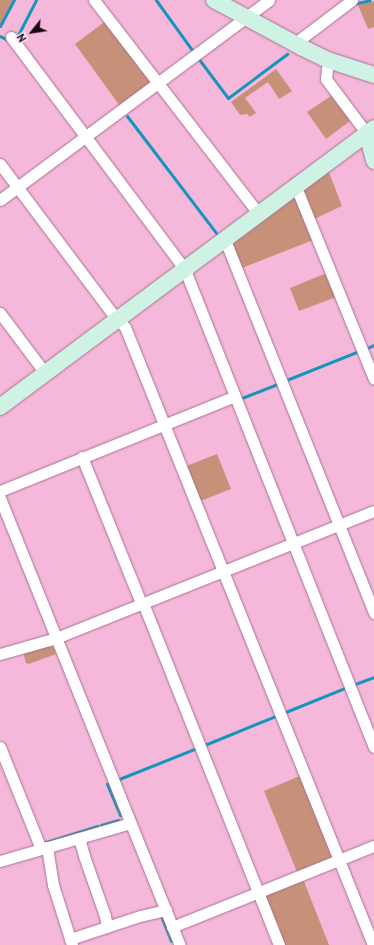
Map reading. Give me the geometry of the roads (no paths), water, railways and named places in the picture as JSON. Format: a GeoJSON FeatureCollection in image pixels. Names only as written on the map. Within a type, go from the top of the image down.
{"type":"FeatureCollection","features":[{"type":"Feature","properties":{"kind":"street"},"geometry":{"type":"LineString","coordinates":[[94,0],[259,214]]}},
{"type":"Feature","properties":{"kind":"street"},"geometry":{"type":"LineString","coordinates":[[214,0],[294,44],[328,60],[374,75]]}},
{"type":"Feature","properties":{"kind":"street"},"geometry":{"type":"LineString","coordinates":[[0,200],[269,0]]}},
{"type":"Feature","properties":{"kind":"street"},"geometry":{"type":"LineString","coordinates":[[294,44],[352,0]]}},
{"type":"Feature","properties":{"kind":"street"},"geometry":{"type":"LineString","coordinates":[[11,37],[185,270],[374,747]]}},
{"type":"Feature","properties":{"kind":"street"},"geometry":{"type":"LineString","coordinates":[[328,60],[326,79],[370,131],[374,162]]}},
{"type":"Feature","properties":{"kind":"street"},"geometry":{"type":"LineString","coordinates":[[0,407],[370,131]]}},
{"type":"Feature","properties":{"kind":"street"},"geometry":{"type":"LineString","coordinates":[[0,164],[124,326],[373,945]]}},
{"type":"Feature","properties":{"kind":"street"},"geometry":{"type":"LineString","coordinates":[[296,187],[374,379]]}},
{"type":"Feature","properties":{"kind":"street"},"geometry":{"type":"LineString","coordinates":[[225,240],[374,613]]}},
{"type":"Feature","properties":{"kind":"street"},"geometry":{"type":"LineString","coordinates":[[0,313],[45,373]]}},
{"type":"Feature","properties":{"kind":"street"},"geometry":{"type":"LineString","coordinates":[[0,491],[235,396]]}},
{"type":"Feature","properties":{"kind":"street"},"geometry":{"type":"LineString","coordinates":[[82,458],[142,603],[279,945]]}},
{"type":"Feature","properties":{"kind":"street"},"geometry":{"type":"LineString","coordinates":[[0,498],[166,910],[172,926],[176,944]]}},
{"type":"Feature","properties":{"kind":"street"},"geometry":{"type":"LineString","coordinates":[[0,653],[56,638],[374,511]]}},
{"type":"Feature","properties":{"kind":"street"},"geometry":{"type":"LineString","coordinates":[[0,748],[44,848],[53,885],[71,942],[107,927],[140,916],[166,910]]}},
{"type":"Feature","properties":{"kind":"street"},"geometry":{"type":"LineString","coordinates":[[0,861],[131,823]]}},
{"type":"Feature","properties":{"kind":"street"},"geometry":{"type":"LineString","coordinates":[[79,838],[105,916],[107,927]]}},
{"type":"Feature","properties":{"kind":"street"},"geometry":{"type":"LineString","coordinates":[[172,926],[374,846]]}},
{"type":"Feature","properties":{"kind":"waterway"},"geometry":{"type":"LineString","coordinates":[[0,26],[14,0]]}},
{"type":"Feature","properties":{"kind":"waterway"},"geometry":{"type":"LineString","coordinates":[[17,37],[36,0]]}},
{"type":"Feature","properties":{"kind":"waterway"},"geometry":{"type":"LineString","coordinates":[[156,0],[192,50]]}},
{"type":"Feature","properties":{"kind":"waterway"},"geometry":{"type":"LineString","coordinates":[[353,4],[370,0]]}},
{"type":"Feature","properties":{"kind":"waterway"},"geometry":{"type":"LineString","coordinates":[[0,36],[8,40]]}},
{"type":"Feature","properties":{"kind":"waterway"},"geometry":{"type":"LineString","coordinates":[[198,58],[228,98],[287,54]]}},
{"type":"Feature","properties":{"kind":"waterway"},"geometry":{"type":"LineString","coordinates":[[127,116],[216,233]]}},
{"type":"Feature","properties":{"kind":"waterway"},"geometry":{"type":"LineString","coordinates":[[365,349],[374,345]]}},
{"type":"Feature","properties":{"kind":"waterway"},"geometry":{"type":"LineString","coordinates":[[284,381],[359,351]]}},
{"type":"Feature","properties":{"kind":"waterway"},"geometry":{"type":"LineString","coordinates":[[239,399],[280,383]]}},
{"type":"Feature","properties":{"kind":"waterway"},"geometry":{"type":"LineString","coordinates":[[355,684],[374,677]]}},
{"type":"Feature","properties":{"kind":"waterway"},"geometry":{"type":"LineString","coordinates":[[283,713],[347,687]]}},
{"type":"Feature","properties":{"kind":"waterway"},"geometry":{"type":"LineString","coordinates":[[202,746],[278,715]]}},
{"type":"Feature","properties":{"kind":"waterway"},"geometry":{"type":"LineString","coordinates":[[119,779],[197,748]]}},
{"type":"Feature","properties":{"kind":"waterway"},"geometry":{"type":"LineString","coordinates":[[109,783],[107,784],[120,815]]}},
{"type":"Feature","properties":{"kind":"waterway"},"geometry":{"type":"LineString","coordinates":[[101,825],[118,820]]}},
{"type":"Feature","properties":{"kind":"waterway"},"geometry":{"type":"LineString","coordinates":[[43,843],[97,826]]}},
{"type":"Feature","properties":{"kind":"waterway"},"geometry":{"type":"LineString","coordinates":[[161,916],[171,941]]}}]}
